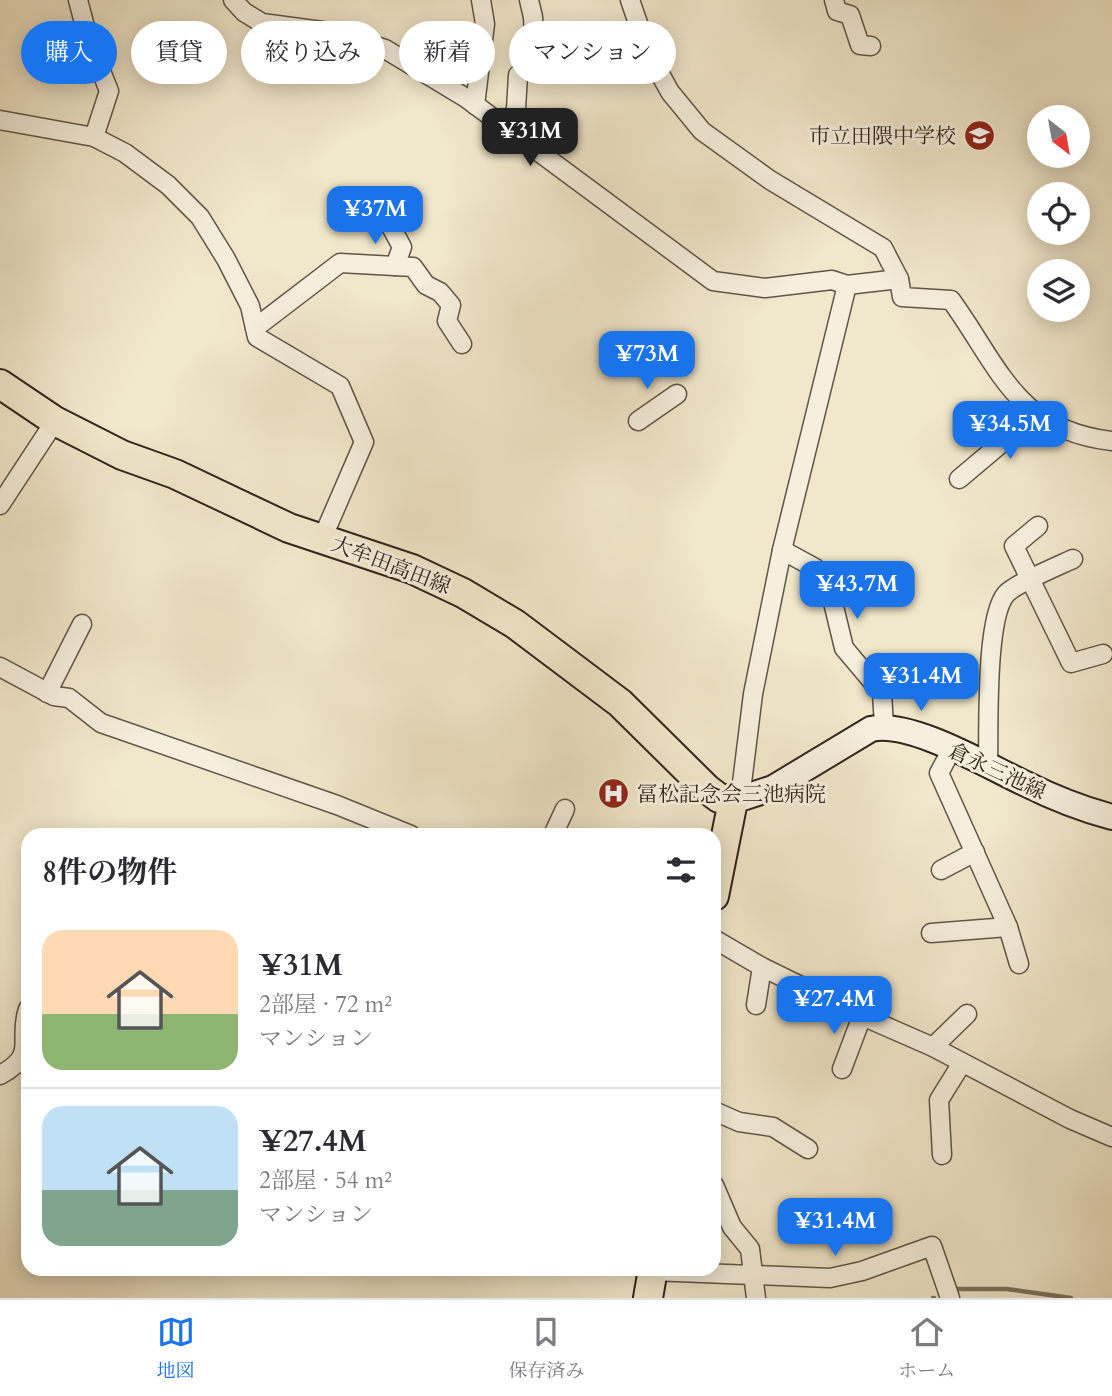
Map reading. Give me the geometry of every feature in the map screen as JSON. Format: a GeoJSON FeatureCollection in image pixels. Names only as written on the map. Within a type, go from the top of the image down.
{"type":"FeatureCollection","features":[{"type":"Feature","properties":{"kind":"main road","name":"大牟田高田線"},"geometry":{"type":"LineString","coordinates":[[0,383],[55,421],[122,455],[175,474],[289,528],[412,569],[463,593],[515,624],[620,703],[707,789],[719,798],[736,800]]}},
{"type":"Feature","properties":{"kind":"main road"},"geometry":{"type":"LineString","coordinates":[[721,865],[736,800],[773,788],[872,729],[884,726]]}},
{"type":"Feature","properties":{"kind":"main road","name":"倉永三池線"},"geometry":{"type":"LineString","coordinates":[[884,726],[952,749],[1056,798],[1112,817]]}},
{"type":"Feature","properties":{"kind":"street"},"geometry":{"type":"LineString","coordinates":[[78,0],[88,38],[109,91],[94,137]]}},
{"type":"Feature","properties":{"kind":"street"},"geometry":{"type":"LineString","coordinates":[[233,0],[244,12],[262,23],[337,33],[384,49],[508,128],[713,281],[765,288],[832,280],[847,285],[899,279]]}},
{"type":"Feature","properties":{"kind":"street"},"geometry":{"type":"LineString","coordinates":[[475,105],[485,24],[481,0]]}},
{"type":"Feature","properties":{"kind":"street"},"geometry":{"type":"LineString","coordinates":[[508,128],[516,109],[518,75],[535,62],[533,17],[529,0]]}},
{"type":"Feature","properties":{"kind":"street"},"geometry":{"type":"LineString","coordinates":[[631,0],[648,52],[670,92],[702,131],[770,180],[883,248],[899,279],[902,297],[951,300],[993,368],[1036,414],[1086,438],[1112,441]]}},
{"type":"Feature","properties":{"kind":"street"},"geometry":{"type":"LineString","coordinates":[[834,0],[837,10],[850,15],[860,46],[871,46]]}},
{"type":"Feature","properties":{"kind":"street"},"geometry":{"type":"LineString","coordinates":[[0,120],[94,137],[125,153],[168,185],[200,217],[226,259],[250,306],[257,337],[340,386],[364,442],[322,539]]}},
{"type":"Feature","properties":{"kind":"street"},"geometry":{"type":"LineString","coordinates":[[378,203],[402,247],[395,266]]}},
{"type":"Feature","properties":{"kind":"street"},"geometry":{"type":"LineString","coordinates":[[255,328],[340,263],[413,267],[426,285],[440,292],[451,305],[447,321],[462,344]]}},
{"type":"Feature","properties":{"kind":"street"},"geometry":{"type":"LineString","coordinates":[[736,800],[753,694],[782,550],[847,285]]}},
{"type":"Feature","properties":{"kind":"street"},"geometry":{"type":"LineString","coordinates":[[638,421],[677,394]]}},
{"type":"Feature","properties":{"kind":"street"},"geometry":{"type":"LineString","coordinates":[[959,479],[1036,414]]}},
{"type":"Feature","properties":{"kind":"street"},"geometry":{"type":"LineString","coordinates":[[0,505],[55,421]]}},
{"type":"Feature","properties":{"kind":"street"},"geometry":{"type":"LineString","coordinates":[[1038,526],[1014,545],[1071,663],[1104,654]]}},
{"type":"Feature","properties":{"kind":"street"},"geometry":{"type":"LineString","coordinates":[[782,550],[816,568],[831,594],[844,648],[882,693],[884,726]]}},
{"type":"Feature","properties":{"kind":"street"},"geometry":{"type":"LineString","coordinates":[[988,765],[992,641],[997,609],[1007,592],[1073,559]]}},
{"type":"Feature","properties":{"kind":"street"},"geometry":{"type":"LineString","coordinates":[[47,693],[82,624]]}},
{"type":"Feature","properties":{"kind":"street"},"geometry":{"type":"LineString","coordinates":[[0,667],[47,693],[69,698],[101,723],[337,805],[394,828]]}},
{"type":"Feature","properties":{"kind":"street"},"geometry":{"type":"LineString","coordinates":[[952,749],[939,773],[1008,927],[1019,964]]}},
{"type":"Feature","properties":{"kind":"street"},"geometry":{"type":"LineString","coordinates":[[556,828],[565,809]]}},
{"type":"Feature","properties":{"kind":"street"},"geometry":{"type":"LineString","coordinates":[[941,870],[975,852]]}},
{"type":"Feature","properties":{"kind":"street"},"geometry":{"type":"LineString","coordinates":[[931,933],[1008,927]]}},
{"type":"Feature","properties":{"kind":"street"},"geometry":{"type":"LineString","coordinates":[[721,943],[762,967],[933,1047],[1070,1119],[1112,1137]]}},
{"type":"Feature","properties":{"kind":"street"},"geometry":{"type":"LineString","coordinates":[[756,1004],[762,967]]}},
{"type":"Feature","properties":{"kind":"street"},"geometry":{"type":"LineString","coordinates":[[933,1047],[967,1014]]}},
{"type":"Feature","properties":{"kind":"street"},"geometry":{"type":"LineString","coordinates":[[842,1069],[862,1016]]}},
{"type":"Feature","properties":{"kind":"street"},"geometry":{"type":"LineString","coordinates":[[0,1075],[17,1066],[21,1059]]}},
{"type":"Feature","properties":{"kind":"street"},"geometry":{"type":"LineString","coordinates":[[942,1155],[939,1100],[962,1063]]}},
{"type":"Feature","properties":{"kind":"street"},"geometry":{"type":"LineString","coordinates":[[721,1114],[738,1122],[773,1126],[808,1149]]}},
{"type":"Feature","properties":{"kind":"street"},"geometry":{"type":"LineString","coordinates":[[721,1201],[732,1227],[750,1249],[756,1298]]}},
{"type":"Feature","properties":{"kind":"street"},"geometry":{"type":"LineString","coordinates":[[651,1279],[752,1276],[830,1278],[862,1271],[932,1246],[950,1298]]}},
{"type":"Feature","properties":{"kind":"waterway"},"geometry":{"type":"LineString","coordinates":[[953,1289],[1007,1289],[1071,1298]]}},
{"type":"Feature","properties":{"kind":"place","name":"市立田隈中学校"},"geometry":{"type":"Point","coordinates":[979,136]}},
{"type":"Feature","properties":{"kind":"place","name":"冨松記念会三池病院"},"geometry":{"type":"Point","coordinates":[614,794]}}]}
